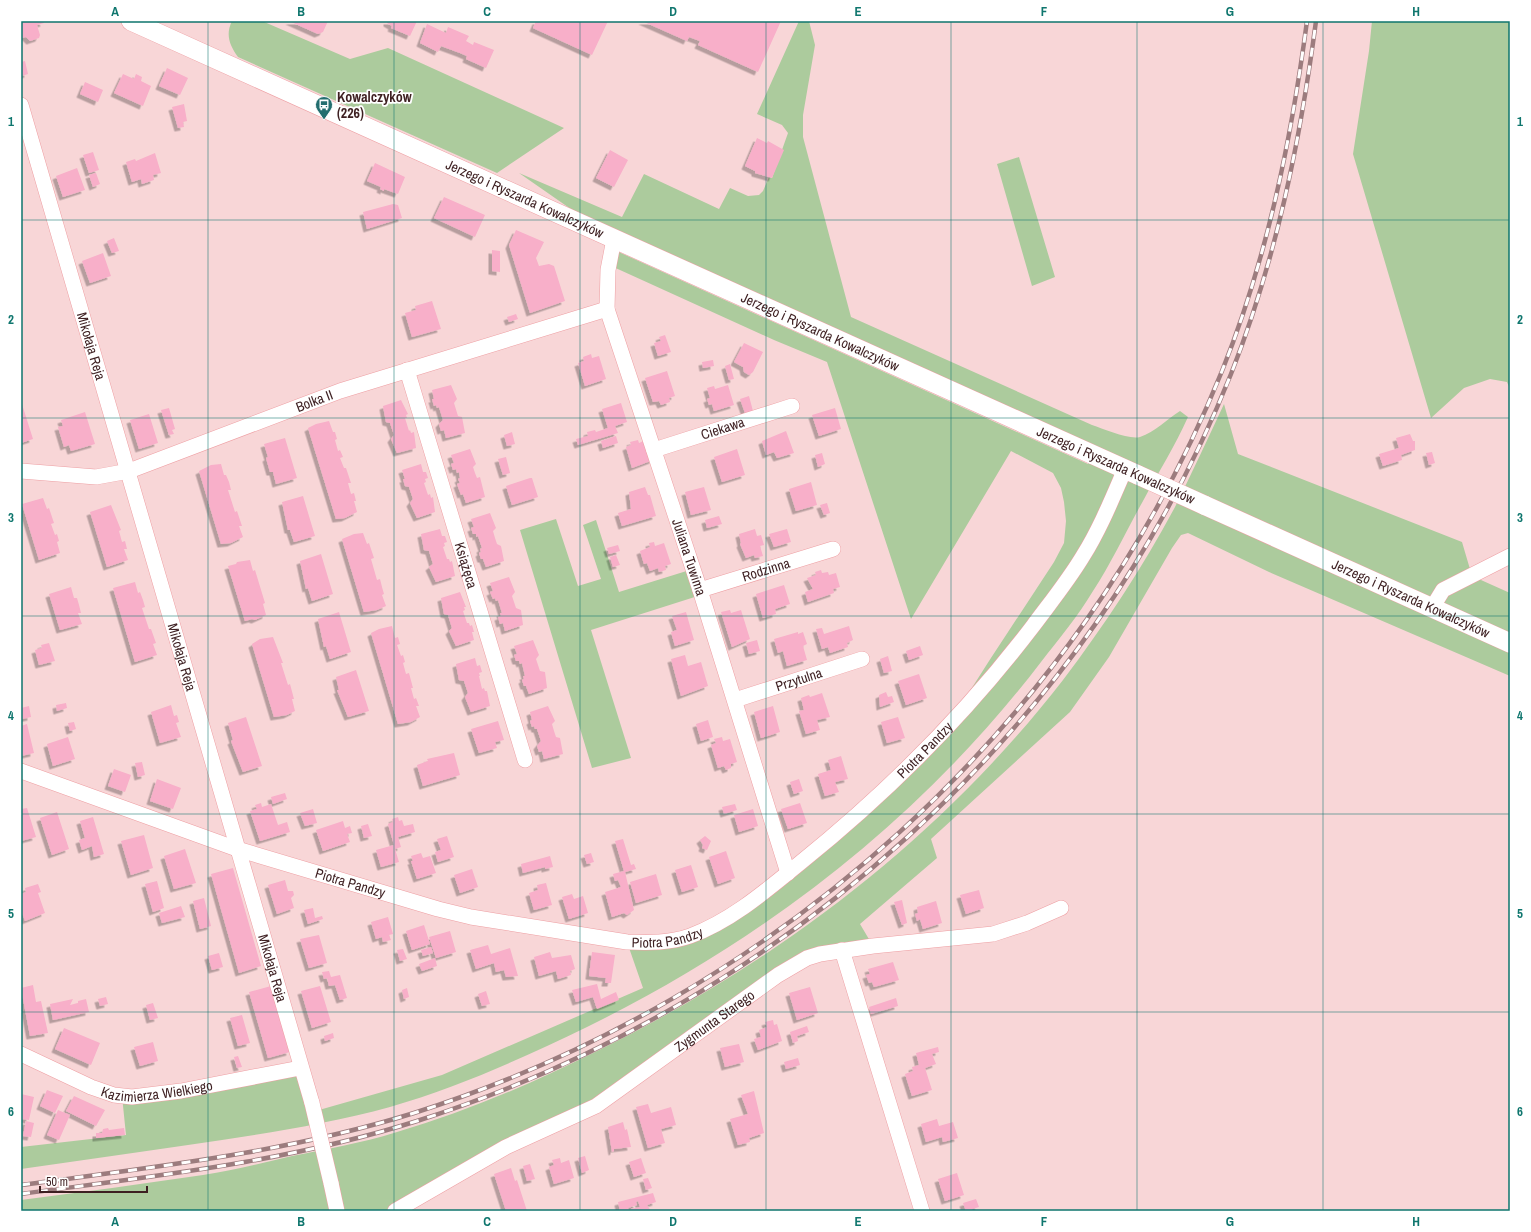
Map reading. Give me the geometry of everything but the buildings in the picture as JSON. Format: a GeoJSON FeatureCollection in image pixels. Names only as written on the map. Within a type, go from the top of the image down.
{"type":"FeatureCollection","features":[{"type":"Feature","properties":{"kind":"main road","name":"Jerzego i Ryszarda Kowalczyków"},"geometry":{"type":"LineString","coordinates":[[131,21],[1510,644]]}},
{"type":"Feature","properties":{"kind":"street","name":"Mikołaja Reja"},"geometry":{"type":"LineString","coordinates":[[21,105],[300,1068],[312,1103],[337,1211]]}},
{"type":"Feature","properties":{"kind":"street","name":"Juliana Tuwima"},"geometry":{"type":"LineString","coordinates":[[614,239],[608,270],[607,309],[700,590],[788,873]]}},
{"type":"Feature","properties":{"kind":"street","name":"Bolka II"},"geometry":{"type":"LineString","coordinates":[[21,471],[96,477],[128,471],[305,404],[407,370],[607,309]]}},
{"type":"Feature","properties":{"kind":"street","name":"Książęca"},"geometry":{"type":"LineString","coordinates":[[407,370],[525,760]]}},
{"type":"Feature","properties":{"kind":"street","name":"Ciekawa"},"geometry":{"type":"LineString","coordinates":[[654,450],[792,406]]}},
{"type":"Feature","properties":{"kind":"street","name":"Piotra Pandzy"},"geometry":{"type":"LineString","coordinates":[[21,771],[237,849],[438,909],[471,917],[627,942],[647,943],[678,940],[708,928],[735,912],[788,873],[851,822],[894,782],[947,728],[985,686],[1052,601],[1083,556],[1131,472]]}},
{"type":"Feature","properties":{"kind":"street","name":"Rodzinna"},"geometry":{"type":"LineString","coordinates":[[700,590],[832,549]]}},
{"type":"Feature","properties":{"kind":"street"},"geometry":{"type":"LineString","coordinates":[[1432,608],[1443,590],[1510,556]]}},
{"type":"Feature","properties":{"kind":"street","name":"Przytulna"},"geometry":{"type":"LineString","coordinates":[[735,700],[862,659]]}},
{"type":"Feature","properties":{"kind":"street","name":"Zygmunta Starego"},"geometry":{"type":"LineString","coordinates":[[395,1211],[500,1150],[596,1106],[793,965],[820,954],[842,950],[993,934],[1027,923],[1061,908]]}},
{"type":"Feature","properties":{"kind":"street"},"geometry":{"type":"LineString","coordinates":[[842,950],[922,1211]]}},
{"type":"Feature","properties":{"kind":"street","name":"Kazimierza Wielkiego"},"geometry":{"type":"LineString","coordinates":[[21,1054],[91,1087],[114,1095],[132,1097],[181,1091],[300,1068]]}},
{"type":"Feature","properties":{"kind":"green space"},"geometry":{"type":"Polygon","coordinates":[[[232,21],[262,21],[350,59],[388,48],[564,128],[497,173],[238,57],[229,40],[229,31],[232,21]]]}},
{"type":"Feature","properties":{"kind":"green space"},"geometry":{"type":"Polygon","coordinates":[[[799,21],[809,21],[815,45],[803,115],[803,137],[851,317],[1092,425],[1116,434],[1135,438],[1140,437],[1156,429],[1180,411],[1188,417],[1113,558],[1081,609],[1041,662],[994,719],[944,773],[891,824],[835,871],[777,915],[716,955],[652,993],[587,1027],[515,1061],[466,1081],[390,1107],[340,1119],[264,1133],[21,1169],[21,1147],[126,1135],[122,1096],[300,1068],[312,1112],[442,1075],[643,988],[627,942],[664,942],[735,912],[947,727],[1054,562],[1064,543],[1066,521],[1064,502],[1061,488],[1053,473],[1011,451],[911,619],[827,362],[774,340],[609,265],[612,249],[1088,464],[1088,453],[614,239],[519,173],[622,217],[644,174],[719,209],[730,188],[748,196],[759,195],[763,191],[769,177],[772,178],[788,133],[782,125],[757,114],[799,21]]]}},
{"type":"Feature","properties":{"kind":"green space"},"geometry":{"type":"Polygon","coordinates":[[[1372,21],[1510,21],[1510,389],[1507,382],[1490,379],[1464,388],[1431,418],[1353,154],[1369,51],[1372,21]]]}},
{"type":"Feature","properties":{"kind":"green space"},"geometry":{"type":"Polygon","coordinates":[[[1019,157],[1055,277],[1032,286],[997,164],[1019,157]]]}},
{"type":"Feature","properties":{"kind":"green space"},"geometry":{"type":"Polygon","coordinates":[[[1224,404],[1238,454],[1462,542],[1472,576],[1510,593],[1510,676],[1269,572],[1188,533],[1181,535],[1109,657],[1070,712],[931,839],[937,858],[860,924],[873,946],[820,954],[613,1095],[395,1211],[21,1211],[21,1200],[157,1182],[225,1171],[344,1146],[384,1136],[448,1116],[547,1075],[662,1017],[727,979],[790,937],[850,893],[908,845],[963,793],[1015,738],[1063,680],[1108,617],[1150,552],[1175,507],[1224,404]]]}},
{"type":"Feature","properties":{"kind":"green space"},"geometry":{"type":"Polygon","coordinates":[[[556,519],[578,586],[601,579],[583,525],[596,520],[619,592],[693,569],[701,595],[591,630],[631,758],[592,768],[520,530],[556,519]]]}},
{"type":"Feature","properties":{"kind":"railway"},"geometry":{"type":"LineString","coordinates":[[21,1185],[170,1165],[268,1149],[317,1139],[414,1113],[547,1063],[673,998],[791,921],[900,832],[999,731],[1086,620],[1161,500],[1222,371],[1252,286],[1285,155],[1301,66],[1307,21]]}},
{"type":"Feature","properties":{"kind":"railway"},"geometry":{"type":"LineString","coordinates":[[21,1194],[171,1174],[319,1147],[417,1121],[550,1070],[677,1005],[797,928],[907,838],[1007,736],[1095,625],[1170,504],[1231,374],[1261,288],[1294,156],[1310,66],[1316,21]]}},
{"type":"Feature","properties":{"kind":"place","name":"Kowalczyków (226)"},"geometry":{"type":"Point","coordinates":[324,120]}}]}
